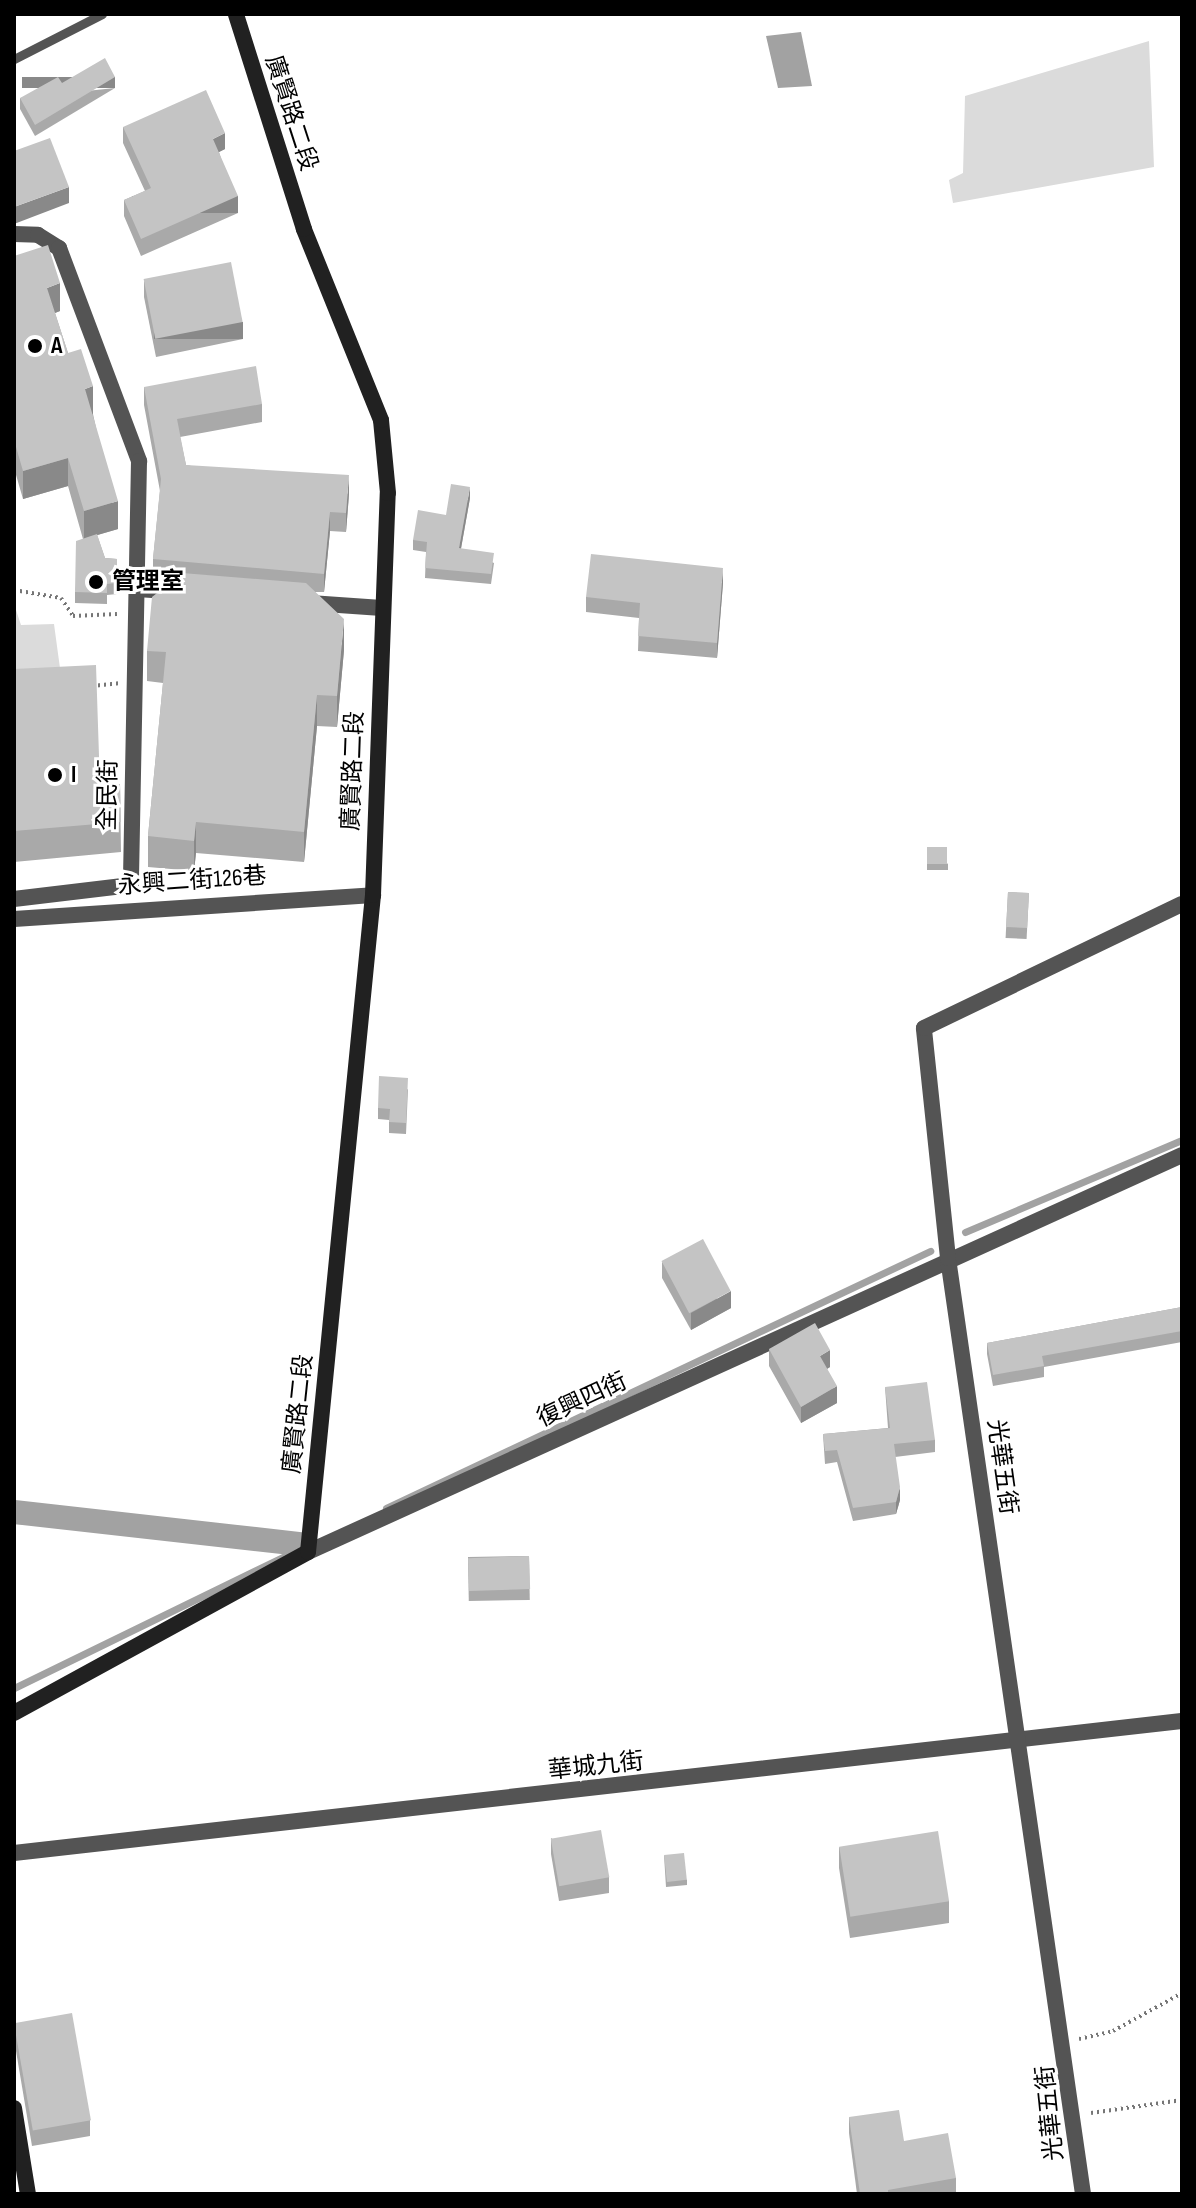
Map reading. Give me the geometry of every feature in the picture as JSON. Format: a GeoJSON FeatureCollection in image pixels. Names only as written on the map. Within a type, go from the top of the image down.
{"type":"FeatureCollection","features":[{"type":"Feature","properties":{"kind":"street","name":"廣賢路二段"},"geometry":{"type":"LineString","coordinates":[[236,14],[304,229],[381,420],[388,493],[373,895],[308,1552]]}},
{"type":"Feature","properties":{"kind":"street","name":"全民街"},"geometry":{"type":"LineString","coordinates":[[14,234],[38,235],[59,248],[139,461],[131,885],[14,899]]}},
{"type":"Feature","properties":{"kind":"street"},"geometry":{"type":"LineString","coordinates":[[137,589],[198,594]]}},
{"type":"Feature","properties":{"kind":"street"},"geometry":{"type":"LineString","coordinates":[[290,601],[382,608]]}},
{"type":"Feature","properties":{"kind":"street","name":"永興二街126巷"},"geometry":{"type":"LineString","coordinates":[[14,919],[373,895]]}},
{"type":"Feature","properties":{"kind":"street","name":"光華五街"},"geometry":{"type":"LineString","coordinates":[[1083,2194],[1077,2115],[1018,1744],[948,1258],[924,1028],[1182,904]]}},
{"type":"Feature","properties":{"kind":"street","name":"復興四街"},"geometry":{"type":"LineString","coordinates":[[14,1713],[308,1552],[948,1258],[1182,1155]]}},
{"type":"Feature","properties":{"kind":"street","name":"華城九街"},"geometry":{"type":"LineString","coordinates":[[14,1853],[1018,1744],[1182,1721]]}},
{"type":"Feature","properties":{"kind":"street"},"geometry":{"type":"LineString","coordinates":[[14,2108],[28,2194]]}},
{"type":"Feature","properties":{"kind":"lane"},"geometry":{"type":"LineString","coordinates":[[14,59],[102,14]]}},
{"type":"Feature","properties":{"kind":"path"},"geometry":{"type":"LineString","coordinates":[[14,590],[61,598],[73,616],[136,613]]}},
{"type":"Feature","properties":{"kind":"path"},"geometry":{"type":"LineString","coordinates":[[88,687],[133,681]]}},
{"type":"Feature","properties":{"kind":"path"},"geometry":{"type":"LineString","coordinates":[[1066,2042],[1113,2031],[1182,1993]]}},
{"type":"Feature","properties":{"kind":"path"},"geometry":{"type":"LineString","coordinates":[[1077,2115],[1182,2100]]}},
{"type":"Feature","properties":{"kind":"shaded area"},"geometry":{"type":"Polygon","coordinates":[[[801,32],[812,86],[778,88],[766,36],[801,32]]]}},
{"type":"Feature","properties":{"kind":"shaded area"},"geometry":{"type":"Polygon","coordinates":[[[1149,41],[1154,167],[953,203],[949,180],[963,173],[965,96],[1149,41]]]}},
{"type":"Feature","properties":{"kind":"shaded area"},"geometry":{"type":"Polygon","coordinates":[[[14,604],[21,625],[54,624],[62,683],[14,688],[14,604]]]}},
{"type":"Feature","properties":{"kind":"building"},"geometry":{"type":"Polygon","coordinates":[[[105,58],[115,77],[35,125],[20,98],[58,77],[62,83],[105,58]]]}},
{"type":"Feature","properties":{"kind":"building"},"geometry":{"type":"Polygon","coordinates":[[[206,90],[225,133],[213,139],[238,196],[141,239],[124,200],[151,188],[123,127],[206,90]]]}},
{"type":"Feature","properties":{"kind":"building"},"geometry":{"type":"Polygon","coordinates":[[[50,138],[69,187],[14,207],[14,151],[50,138]]]}},
{"type":"Feature","properties":{"kind":"building"},"geometry":{"type":"Polygon","coordinates":[[[48,245],[60,283],[47,288],[68,353],[81,349],[93,386],[85,389],[118,501],[84,511],[68,458],[23,471],[14,440],[14,256],[48,245]]]}},
{"type":"Feature","properties":{"kind":"building"},"geometry":{"type":"Polygon","coordinates":[[[231,262],[243,322],[155,339],[144,279],[231,262]]]}},
{"type":"Feature","properties":{"kind":"building"},"geometry":{"type":"Polygon","coordinates":[[[256,366],[262,404],[177,419],[186,465],[349,475],[346,513],[330,512],[324,574],[153,559],[161,479],[144,387],[256,366]]]}},
{"type":"Feature","properties":{"kind":"building"},"geometry":{"type":"Polygon","coordinates":[[[451,484],[470,487],[459,548],[494,553],[491,574],[425,568],[427,542],[413,540],[418,510],[446,515],[451,484]]]}},
{"type":"Feature","properties":{"kind":"building","name":"管理室"},"geometry":{"type":"Polygon","coordinates":[[[97,534],[105,558],[117,559],[117,583],[107,584],[107,593],[75,592],[76,541],[97,534]]]}},
{"type":"Feature","properties":{"kind":"building"},"geometry":{"type":"Polygon","coordinates":[[[591,554],[723,568],[717,643],[638,636],[640,603],[586,597],[591,554]]]}},
{"type":"Feature","properties":{"kind":"building"},"geometry":{"type":"Polygon","coordinates":[[[182,573],[306,583],[344,619],[337,696],[317,695],[304,832],[196,822],[194,841],[148,836],[166,652],[147,651],[152,597],[182,573]]]}},
{"type":"Feature","properties":{"kind":"building","name":"I"},"geometry":{"type":"Polygon","coordinates":[[[96,665],[100,786],[120,784],[121,822],[14,831],[14,669],[96,665]]]}},
{"type":"Feature","properties":{"kind":"building"},"geometry":{"type":"Polygon","coordinates":[[[927,847],[947,847],[947,864],[927,864],[927,847]]]}},
{"type":"Feature","properties":{"kind":"building"},"geometry":{"type":"Polygon","coordinates":[[[1008,892],[1029,893],[1027,928],[1006,927],[1008,892]]]}},
{"type":"Feature","properties":{"kind":"building"},"geometry":{"type":"Polygon","coordinates":[[[379,1076],[408,1078],[406,1123],[389,1122],[390,1109],[378,1108],[379,1076]]]}},
{"type":"Feature","properties":{"kind":"building"},"geometry":{"type":"Polygon","coordinates":[[[703,1239],[731,1291],[689,1313],[662,1261],[703,1239]]]}},
{"type":"Feature","properties":{"kind":"building"},"geometry":{"type":"Polygon","coordinates":[[[1182,1307],[1182,1331],[1042,1356],[1044,1366],[993,1375],[987,1343],[1182,1307]]]}},
{"type":"Feature","properties":{"kind":"building"},"geometry":{"type":"Polygon","coordinates":[[[815,1323],[830,1350],[820,1356],[837,1386],[801,1407],[769,1349],[815,1323]]]}},
{"type":"Feature","properties":{"kind":"building"},"geometry":{"type":"Polygon","coordinates":[[[927,1382],[935,1440],[894,1444],[900,1487],[896,1502],[853,1508],[837,1450],[825,1451],[823,1434],[890,1428],[885,1387],[927,1382]]]}},
{"type":"Feature","properties":{"kind":"building"},"geometry":{"type":"Polygon","coordinates":[[[529,1556],[530,1589],[469,1591],[468,1558],[529,1556]]]}},
{"type":"Feature","properties":{"kind":"building"},"geometry":{"type":"Polygon","coordinates":[[[601,1830],[609,1877],[559,1886],[551,1839],[601,1830]]]}},
{"type":"Feature","properties":{"kind":"building"},"geometry":{"type":"Polygon","coordinates":[[[938,1831],[949,1901],[850,1917],[839,1847],[938,1831]]]}},
{"type":"Feature","properties":{"kind":"building"},"geometry":{"type":"Polygon","coordinates":[[[684,1853],[687,1880],[667,1882],[664,1855],[684,1853]]]}},
{"type":"Feature","properties":{"kind":"building"},"geometry":{"type":"Polygon","coordinates":[[[72,2013],[91,2120],[33,2131],[14,2023],[72,2013]]]}},
{"type":"Feature","properties":{"kind":"building"},"geometry":{"type":"Polygon","coordinates":[[[899,2110],[904,2141],[948,2133],[956,2178],[888,2190],[888,2194],[860,2194],[849,2117],[899,2110]]]}},
{"type":"Feature","properties":{"kind":"waterway"},"geometry":{"type":"LineString","coordinates":[[965,1232],[1182,1140]]}},
{"type":"Feature","properties":{"kind":"waterway"},"geometry":{"type":"LineString","coordinates":[[386,1508],[930,1251]]}},
{"type":"Feature","properties":{"kind":"waterway"},"geometry":{"type":"LineString","coordinates":[[14,1512],[307,1545]]}},
{"type":"Feature","properties":{"kind":"waterway"},"geometry":{"type":"LineString","coordinates":[[14,1688],[285,1556]]}},
{"type":"Feature","properties":{"kind":"place","name":"A"},"geometry":{"type":"Point","coordinates":[35,346]}},
{"type":"Feature","properties":{"kind":"place","name":"管理室"},"geometry":{"type":"Point","coordinates":[96,582]}},
{"type":"Feature","properties":{"kind":"place","name":"I"},"geometry":{"type":"Point","coordinates":[55,775]}}]}
